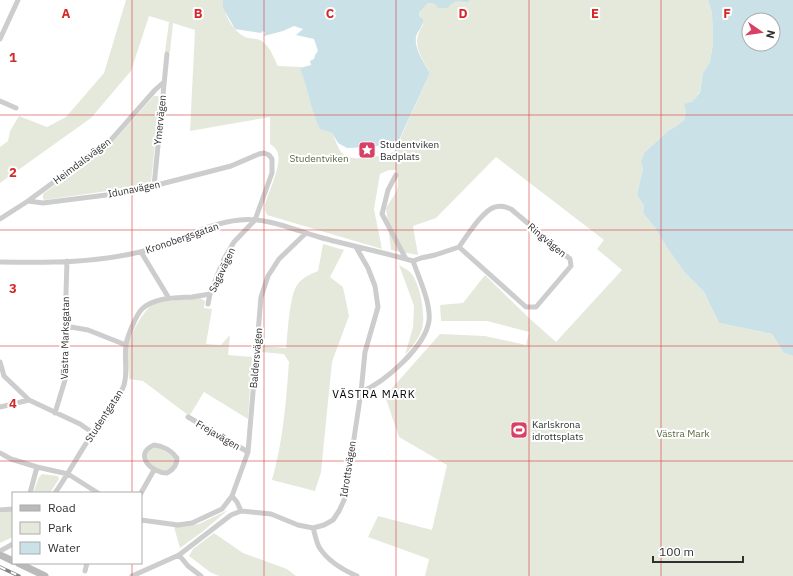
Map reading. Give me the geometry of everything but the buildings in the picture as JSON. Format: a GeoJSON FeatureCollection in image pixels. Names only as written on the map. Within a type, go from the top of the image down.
{"type":"FeatureCollection","features":[{"type":"Feature","properties":{"kind":"main road"},"geometry":{"type":"LineString","coordinates":[[0,554],[12,560]]}},
{"type":"Feature","properties":{"kind":"main road"},"geometry":{"type":"LineString","coordinates":[[20,564],[45,576]]}},
{"type":"Feature","properties":{"kind":"street"},"geometry":{"type":"LineString","coordinates":[[0,39],[18,0]]}},
{"type":"Feature","properties":{"kind":"street","name":"Ymervägen"},"geometry":{"type":"LineString","coordinates":[[154,186],[167,54]]}},
{"type":"Feature","properties":{"kind":"street","name":"Heimdalsvägen"},"geometry":{"type":"LineString","coordinates":[[28,200],[111,140],[155,90],[164,82]]}},
{"type":"Feature","properties":{"kind":"street"},"geometry":{"type":"LineString","coordinates":[[0,101],[16,108]]}},
{"type":"Feature","properties":{"kind":"street","name":"Idunavägen"},"geometry":{"type":"LineString","coordinates":[[28,200],[43,203],[130,192],[231,166],[258,154],[264,153],[269,155],[272,159],[272,173],[255,220]]}},
{"type":"Feature","properties":{"kind":"street"},"geometry":{"type":"LineString","coordinates":[[361,392],[368,389],[398,367],[413,352],[424,334],[429,320],[425,296],[413,262],[406,259],[382,214],[388,190],[396,175]]}},
{"type":"Feature","properties":{"kind":"street"},"geometry":{"type":"LineString","coordinates":[[0,219],[28,200]]}},
{"type":"Feature","properties":{"kind":"street","name":"Ringvägen"},"geometry":{"type":"LineString","coordinates":[[503,206],[511,209],[570,259],[571,266],[536,307],[526,307],[459,246],[488,210],[503,206]]}},
{"type":"Feature","properties":{"kind":"street","name":"Kronobergsgatan"},"geometry":{"type":"LineString","coordinates":[[0,262],[67,261],[110,258],[141,252],[201,229],[239,220],[255,220],[273,223],[356,247],[406,259]]}},
{"type":"Feature","properties":{"kind":"street","name":"Sagavägen"},"geometry":{"type":"LineString","coordinates":[[208,304],[210,294],[224,259],[234,242],[255,220]]}},
{"type":"Feature","properties":{"kind":"street","name":"Baldersvägen"},"geometry":{"type":"LineString","coordinates":[[232,496],[248,452],[261,297],[268,276],[279,259],[306,233]]}},
{"type":"Feature","properties":{"kind":"street"},"geometry":{"type":"LineString","coordinates":[[413,262],[459,246]]}},
{"type":"Feature","properties":{"kind":"street","name":"Idrottsvägen"},"geometry":{"type":"LineString","coordinates":[[313,528],[324,525],[333,520],[345,498],[361,392],[365,352],[378,307],[375,286],[368,268],[356,247]]}},
{"type":"Feature","properties":{"kind":"street"},"geometry":{"type":"LineString","coordinates":[[141,252],[168,298]]}},
{"type":"Feature","properties":{"kind":"street","name":"Västra Marksgatan"},"geometry":{"type":"LineString","coordinates":[[55,413],[65,380],[67,261]]}},
{"type":"Feature","properties":{"kind":"street","name":"Studentgatan"},"geometry":{"type":"LineString","coordinates":[[56,492],[92,433],[113,405],[124,385],[126,345],[137,317],[142,309],[149,304],[168,298],[193,297],[210,294]]}},
{"type":"Feature","properties":{"kind":"street"},"geometry":{"type":"LineString","coordinates":[[65,326],[88,330],[126,345]]}},
{"type":"Feature","properties":{"kind":"street"},"geometry":{"type":"LineString","coordinates":[[0,362],[4,376],[29,400],[80,424],[92,433]]}},
{"type":"Feature","properties":{"kind":"street"},"geometry":{"type":"LineString","coordinates":[[0,407],[29,400]]}},
{"type":"Feature","properties":{"kind":"street","name":"Frejavägen"},"geometry":{"type":"LineString","coordinates":[[188,417],[248,452]]}},
{"type":"Feature","properties":{"kind":"street"},"geometry":{"type":"LineString","coordinates":[[154,445],[160,446],[173,453],[177,458],[175,467],[167,473],[154,470],[146,463],[145,458],[146,452],[154,445]]}},
{"type":"Feature","properties":{"kind":"street"},"geometry":{"type":"LineString","coordinates":[[0,453],[11,459],[68,474],[96,492]]}},
{"type":"Feature","properties":{"kind":"street"},"geometry":{"type":"LineString","coordinates":[[30,492],[37,467]]}},
{"type":"Feature","properties":{"kind":"street"},"geometry":{"type":"LineString","coordinates":[[142,492],[154,470]]}},
{"type":"Feature","properties":{"kind":"street"},"geometry":{"type":"LineString","coordinates":[[142,520],[178,525],[192,523],[222,509],[232,496],[238,502],[241,511]]}},
{"type":"Feature","properties":{"kind":"street"},"geometry":{"type":"LineString","coordinates":[[0,510],[12,509]]}},
{"type":"Feature","properties":{"kind":"street"},"geometry":{"type":"LineString","coordinates":[[132,576],[179,555],[231,515],[241,511],[271,514],[313,528],[319,547],[334,563],[357,576]]}},
{"type":"Feature","properties":{"kind":"street"},"geometry":{"type":"LineString","coordinates":[[0,551],[12,545]]}},
{"type":"Feature","properties":{"kind":"street"},"geometry":{"type":"LineString","coordinates":[[179,555],[188,566],[201,576]]}},
{"type":"Feature","properties":{"kind":"street"},"geometry":{"type":"LineString","coordinates":[[85,571],[87,564]]}},
{"type":"Feature","properties":{"kind":"green space"},"geometry":{"type":"Polygon","coordinates":[[[126,0],[223,0],[223,5],[229,21],[240,34],[263,42],[269,48],[278,66],[302,67],[311,106],[320,128],[332,133],[342,153],[353,158],[367,158],[394,152],[430,73],[420,55],[417,44],[417,38],[423,25],[419,13],[428,3],[451,3],[457,1],[468,3],[470,0],[708,0],[712,13],[713,42],[710,62],[703,73],[700,91],[686,111],[684,120],[669,130],[645,152],[637,195],[644,206],[643,213],[656,229],[667,248],[685,273],[704,292],[719,323],[772,334],[784,353],[793,356],[793,576],[425,576],[429,559],[368,537],[378,516],[432,530],[447,465],[399,437],[385,396],[440,334],[485,336],[526,345],[529,332],[487,321],[441,321],[440,305],[463,303],[485,275],[556,342],[622,270],[597,249],[604,240],[496,157],[436,218],[413,226],[418,255],[391,250],[386,208],[398,187],[396,170],[389,170],[380,174],[374,209],[382,249],[267,215],[265,204],[278,165],[277,151],[270,144],[270,117],[190,131],[195,30],[173,23],[170,52],[165,52],[169,22],[149,16],[131,71],[91,118],[0,183],[0,147],[8,141],[10,131],[19,116],[47,127],[66,117],[104,73],[126,0]]]}},
{"type":"Feature","properties":{"kind":"green space"},"geometry":{"type":"Polygon","coordinates":[[[154,96],[158,96],[160,99],[151,182],[148,185],[45,200],[43,199],[43,194],[112,143],[154,96]]]}},
{"type":"Feature","properties":{"kind":"green space"},"geometry":{"type":"Polygon","coordinates":[[[323,244],[344,250],[330,277],[343,287],[349,316],[332,362],[321,472],[315,491],[272,480],[281,436],[289,362],[284,354],[261,352],[260,346],[286,348],[294,291],[301,280],[318,271],[323,244]]]}},
{"type":"Feature","properties":{"kind":"green space"},"geometry":{"type":"Polygon","coordinates":[[[399,265],[410,272],[414,277],[423,307],[423,323],[421,333],[405,355],[413,327],[414,306],[399,265]]]}},
{"type":"Feature","properties":{"kind":"green space"},"geometry":{"type":"Polygon","coordinates":[[[200,298],[205,301],[204,308],[212,309],[206,344],[221,345],[230,335],[228,355],[252,357],[248,419],[204,392],[190,415],[188,415],[143,381],[129,379],[127,355],[128,343],[146,311],[154,304],[159,302],[200,298]]]}},
{"type":"Feature","properties":{"kind":"green space"},"geometry":{"type":"Polygon","coordinates":[[[159,447],[174,457],[174,465],[168,470],[155,468],[148,458],[148,453],[151,449],[159,447]]]}},
{"type":"Feature","properties":{"kind":"green space"},"geometry":{"type":"Polygon","coordinates":[[[42,474],[58,476],[59,479],[51,492],[33,492],[39,477],[42,474]]]}},
{"type":"Feature","properties":{"kind":"green space"},"geometry":{"type":"Polygon","coordinates":[[[228,510],[180,548],[174,527],[199,524],[228,510]]]}},
{"type":"Feature","properties":{"kind":"green space"},"geometry":{"type":"Polygon","coordinates":[[[12,511],[12,537],[0,543],[0,513],[12,511]]]}},
{"type":"Feature","properties":{"kind":"green space"},"geometry":{"type":"Polygon","coordinates":[[[214,533],[243,553],[287,569],[296,576],[219,576],[210,572],[189,556],[193,549],[214,533]]]}},
{"type":"Feature","properties":{"kind":"water"},"geometry":{"type":"Polygon","coordinates":[[[223,0],[470,0],[468,3],[454,2],[448,8],[438,8],[435,4],[428,3],[419,13],[420,17],[423,19],[423,22],[416,37],[416,46],[430,73],[398,142],[371,147],[347,148],[338,143],[332,133],[320,129],[311,106],[300,68],[311,65],[310,61],[314,59],[318,51],[314,39],[296,35],[303,29],[294,26],[283,31],[264,36],[265,32],[263,31],[261,33],[235,29],[223,8],[223,0]]]}},
{"type":"Feature","properties":{"kind":"water"},"geometry":{"type":"Polygon","coordinates":[[[708,0],[793,0],[793,356],[784,353],[772,334],[719,323],[704,292],[685,273],[667,248],[656,229],[643,213],[644,206],[637,195],[643,168],[641,162],[645,152],[669,130],[684,120],[686,111],[684,104],[692,102],[700,92],[703,73],[710,62],[713,42],[712,13],[708,0]]]}},
{"type":"Feature","properties":{"kind":"railway"},"geometry":{"type":"LineString","coordinates":[[0,567],[19,576]]}},
{"type":"Feature","properties":{"kind":"place","name":"Studentviken Badplats"},"geometry":{"type":"Point","coordinates":[367,150]}},
{"type":"Feature","properties":{"kind":"place","name":"Karlskrona idrottsplats"},"geometry":{"type":"Point","coordinates":[519,430]}},
{"type":"Feature","properties":{"kind":"district","name":"VÄSTRA MARK"},"geometry":{"type":"Point","coordinates":[374,394]}},
{"type":"Feature","properties":{"kind":"park label","name":"Studentviken"},"geometry":{"type":"Point","coordinates":[319,158]}},
{"type":"Feature","properties":{"kind":"park label","name":"Västra Mark"},"geometry":{"type":"Point","coordinates":[683,433]}}]}
